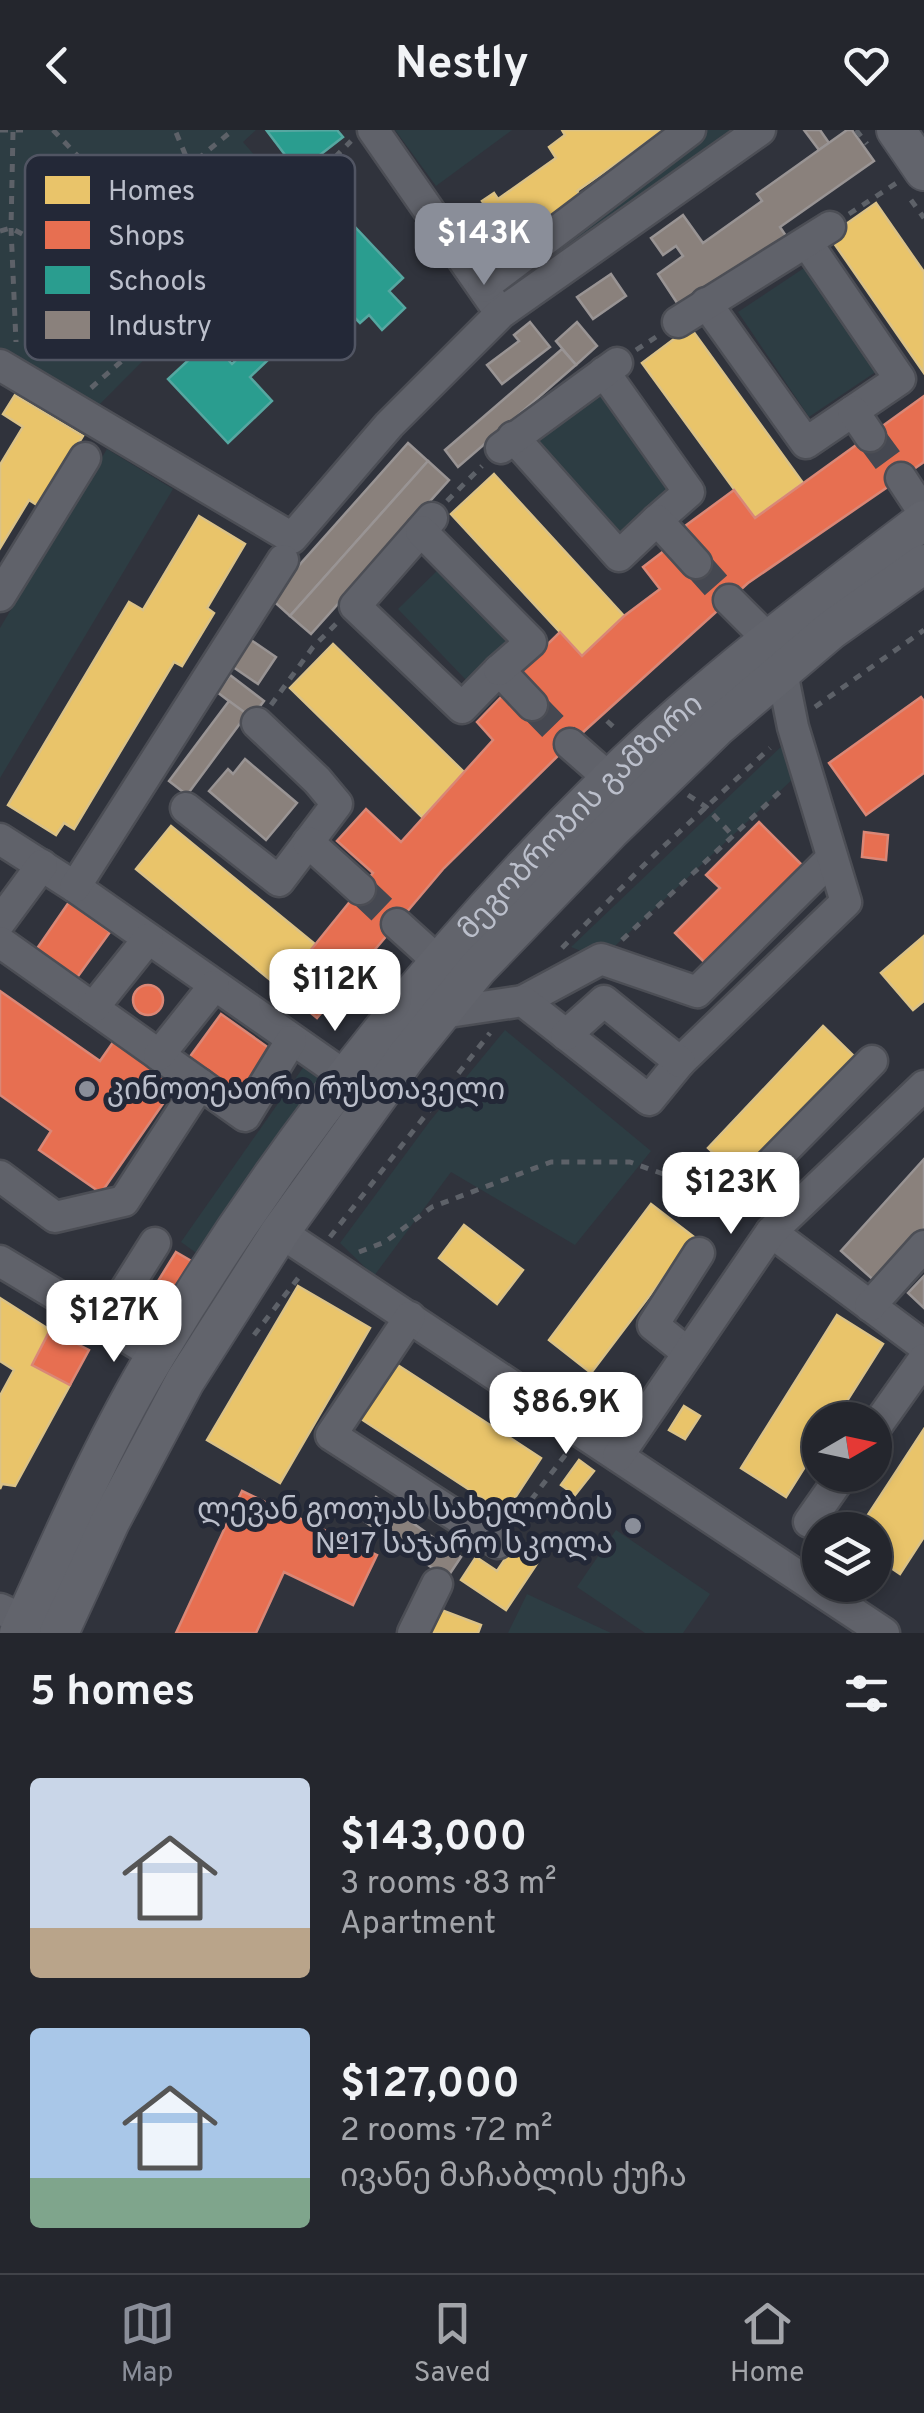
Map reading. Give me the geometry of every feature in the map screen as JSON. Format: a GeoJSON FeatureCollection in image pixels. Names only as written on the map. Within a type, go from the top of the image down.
{"type":"FeatureCollection","features":[{"type":"Feature","properties":{"kind":"main road"},"geometry":{"type":"LineString","coordinates":[[896,130],[911,176]]}},
{"type":"Feature","properties":{"kind":"main road","name":"მეგობრობის გამზირი"},"geometry":{"type":"LineString","coordinates":[[26,1624],[93,1473],[156,1355],[243,1217],[345,1076],[440,963],[610,779],[776,656],[924,516]]}},
{"type":"Feature","properties":{"kind":"main road","name":"მეგობრობის გამზირი"},"geometry":{"type":"LineString","coordinates":[[26,1624],[110,1522],[185,1381],[336,1150],[477,969],[718,726],[776,656],[831,630],[924,564]]}},
{"type":"Feature","properties":{"kind":"street"},"geometry":{"type":"LineString","coordinates":[[373,130],[501,313]]}},
{"type":"Feature","properties":{"kind":"street"},"geometry":{"type":"LineString","coordinates":[[483,287],[690,130]]}},
{"type":"Feature","properties":{"kind":"street"},"geometry":{"type":"LineString","coordinates":[[8,370],[292,538],[389,425],[501,313],[760,130]]}},
{"type":"Feature","properties":{"kind":"street"},"geometry":{"type":"LineString","coordinates":[[678,322],[706,303],[818,235],[900,379],[862,423],[806,443],[706,303]]}},
{"type":"Feature","properties":{"kind":"street"},"geometry":{"type":"LineString","coordinates":[[610,367],[688,492],[619,556],[507,442],[610,367]]}},
{"type":"Feature","properties":{"kind":"street"},"geometry":{"type":"LineString","coordinates":[[0,596],[85,458]]}},
{"type":"Feature","properties":{"kind":"street"},"geometry":{"type":"LineString","coordinates":[[901,478],[924,516]]}},
{"type":"Feature","properties":{"kind":"street"},"geometry":{"type":"LineString","coordinates":[[657,520],[696,563]]}},
{"type":"Feature","properties":{"kind":"street"},"geometry":{"type":"LineString","coordinates":[[427,525],[530,642],[462,708],[355,606],[427,525]]}},
{"type":"Feature","properties":{"kind":"street"},"geometry":{"type":"LineString","coordinates":[[75,887],[283,560]]}},
{"type":"Feature","properties":{"kind":"street"},"geometry":{"type":"LineString","coordinates":[[519,1002],[649,1100],[680,1062],[846,902],[805,769],[799,721],[776,656],[729,600]]}},
{"type":"Feature","properties":{"kind":"street"},"geometry":{"type":"LineString","coordinates":[[499,670],[532,705]]}},
{"type":"Feature","properties":{"kind":"street"},"geometry":{"type":"LineString","coordinates":[[186,808],[279,881],[338,804],[257,723]]}},
{"type":"Feature","properties":{"kind":"street"},"geometry":{"type":"LineString","coordinates":[[570,744],[610,779]]}},
{"type":"Feature","properties":{"kind":"street"},"geometry":{"type":"LineString","coordinates":[[0,839],[345,1076]]}},
{"type":"Feature","properties":{"kind":"street"},"geometry":{"type":"LineString","coordinates":[[308,842],[360,890]]}},
{"type":"Feature","properties":{"kind":"street"},"geometry":{"type":"LineString","coordinates":[[442,1013],[519,1002],[601,959],[697,992],[832,858]]}},
{"type":"Feature","properties":{"kind":"street"},"geometry":{"type":"LineString","coordinates":[[0,922],[42,866]]}},
{"type":"Feature","properties":{"kind":"street"},"geometry":{"type":"LineString","coordinates":[[397,924],[440,963]]}},
{"type":"Feature","properties":{"kind":"street"},"geometry":{"type":"LineString","coordinates":[[93,1008],[148,939]]}},
{"type":"Feature","properties":{"kind":"street"},"geometry":{"type":"LineString","coordinates":[[0,942],[245,1116],[292,1041]]}},
{"type":"Feature","properties":{"kind":"street"},"geometry":{"type":"LineString","coordinates":[[159,1055],[214,986]]}},
{"type":"Feature","properties":{"kind":"street"},"geometry":{"type":"LineString","coordinates":[[566,1035],[604,1000],[680,1062]]}},
{"type":"Feature","properties":{"kind":"street"},"geometry":{"type":"LineString","coordinates":[[733,1195],[872,1061]]}},
{"type":"Feature","properties":{"kind":"street"},"geometry":{"type":"LineString","coordinates":[[0,1176],[56,1217],[124,1201],[200,1084]]}},
{"type":"Feature","properties":{"kind":"street"},"geometry":{"type":"LineString","coordinates":[[618,1456],[771,1232],[924,1086]]}},
{"type":"Feature","properties":{"kind":"street"},"geometry":{"type":"LineString","coordinates":[[812,1122],[850,1156]]}},
{"type":"Feature","properties":{"kind":"street"},"geometry":{"type":"LineString","coordinates":[[280,1232],[324,1244],[410,1317],[884,1633]]}},
{"type":"Feature","properties":{"kind":"street"},"geometry":{"type":"LineString","coordinates":[[771,1232],[924,1346]]}},
{"type":"Feature","properties":{"kind":"street"},"geometry":{"type":"LineString","coordinates":[[104,1324],[155,1243]]}},
{"type":"Feature","properties":{"kind":"street"},"geometry":{"type":"LineString","coordinates":[[870,1306],[924,1246]]}},
{"type":"Feature","properties":{"kind":"street"},"geometry":{"type":"LineString","coordinates":[[688,1353],[653,1325],[699,1253]]}},
{"type":"Feature","properties":{"kind":"street"},"geometry":{"type":"LineString","coordinates":[[0,1261],[156,1355]]}},
{"type":"Feature","properties":{"kind":"street"},"geometry":{"type":"LineString","coordinates":[[410,1317],[331,1435],[498,1542]]}},
{"type":"Feature","properties":{"kind":"street"},"geometry":{"type":"LineString","coordinates":[[892,1404],[924,1359]]}},
{"type":"Feature","properties":{"kind":"street"},"geometry":{"type":"LineString","coordinates":[[413,1633],[437,1584]]}},
{"type":"Feature","properties":{"kind":"path"},"geometry":{"type":"LineString","coordinates":[[0,130],[23,130]]}},
{"type":"Feature","properties":{"kind":"path"},"geometry":{"type":"LineString","coordinates":[[53,130],[77,155]]}},
{"type":"Feature","properties":{"kind":"path"},"geometry":{"type":"LineString","coordinates":[[174,130],[185,155]]}},
{"type":"Feature","properties":{"kind":"path"},"geometry":{"type":"LineString","coordinates":[[203,155],[232,130]]}},
{"type":"Feature","properties":{"kind":"path"},"geometry":{"type":"LineString","coordinates":[[337,155],[362,130]]}},
{"type":"Feature","properties":{"kind":"path"},"geometry":{"type":"LineString","coordinates":[[8,370],[13,132]]}},
{"type":"Feature","properties":{"kind":"path"},"geometry":{"type":"LineString","coordinates":[[818,235],[911,176]]}},
{"type":"Feature","properties":{"kind":"path"},"geometry":{"type":"LineString","coordinates":[[0,232],[11,228],[25,236]]}},
{"type":"Feature","properties":{"kind":"path"},"geometry":{"type":"LineString","coordinates":[[610,367],[678,322]]}},
{"type":"Feature","properties":{"kind":"path"},"geometry":{"type":"LineString","coordinates":[[8,370],[25,348]]}},
{"type":"Feature","properties":{"kind":"path"},"geometry":{"type":"LineString","coordinates":[[70,406],[123,360]]}},
{"type":"Feature","properties":{"kind":"path"},"geometry":{"type":"LineString","coordinates":[[427,525],[507,442]]}},
{"type":"Feature","properties":{"kind":"path"},"geometry":{"type":"LineString","coordinates":[[257,723],[313,647],[355,606]]}},
{"type":"Feature","properties":{"kind":"path"},"geometry":{"type":"LineString","coordinates":[[558,952],[650,858],[799,721],[924,630]]}},
{"type":"Feature","properties":{"kind":"path"},"geometry":{"type":"LineString","coordinates":[[601,959],[805,769]]}},
{"type":"Feature","properties":{"kind":"path"},"geometry":{"type":"LineString","coordinates":[[710,812],[734,837]]}},
{"type":"Feature","properties":{"kind":"path"},"geometry":{"type":"LineString","coordinates":[[254,1336],[519,1002]]}},
{"type":"Feature","properties":{"kind":"path"},"geometry":{"type":"LineString","coordinates":[[324,1244],[359,1252],[385,1242],[432,1208],[550,1162],[630,1162],[733,1195]]}},
{"type":"Feature","properties":{"kind":"path"},"geometry":{"type":"LineString","coordinates":[[498,1542],[583,1432]]}},
{"type":"Feature","properties":{"kind":"shaded area"},"geometry":{"type":"Polygon","coordinates":[[[0,130],[256,130],[243,142],[254,155],[25,155],[25,360],[144,360],[97,407],[0,351],[0,130]]]}},
{"type":"Feature","properties":{"kind":"shaded area"},"geometry":{"type":"Polygon","coordinates":[[[395,130],[512,130],[436,186],[395,130]]]}},
{"type":"Feature","properties":{"kind":"shaded area"},"geometry":{"type":"Polygon","coordinates":[[[701,130],[748,130],[507,304],[495,286],[701,130]]]}},
{"type":"Feature","properties":{"kind":"shaded area"},"geometry":{"type":"Polygon","coordinates":[[[810,264],[880,369],[809,417],[738,312],[810,264]]]}},
{"type":"Feature","properties":{"kind":"shaded area"},"geometry":{"type":"Polygon","coordinates":[[[617,363],[707,489],[619,567],[501,448],[617,363]]]}},
{"type":"Feature","properties":{"kind":"shaded area"},"geometry":{"type":"Polygon","coordinates":[[[107,449],[173,489],[0,778],[0,628],[107,449]]]}},
{"type":"Feature","properties":{"kind":"shaded area"},"geometry":{"type":"Polygon","coordinates":[[[441,567],[510,639],[467,681],[398,609],[441,567]]]}},
{"type":"Feature","properties":{"kind":"shaded area"},"geometry":{"type":"Polygon","coordinates":[[[786,742],[796,776],[601,959],[571,947],[786,742]]]}},
{"type":"Feature","properties":{"kind":"shaded area"},"geometry":{"type":"Polygon","coordinates":[[[505,1030],[651,1151],[575,1245],[451,1172],[374,1276],[340,1243],[430,1121],[505,1030]]]}},
{"type":"Feature","properties":{"kind":"shaded area"},"geometry":{"type":"Polygon","coordinates":[[[307,1062],[332,1080],[206,1260],[181,1242],[307,1062]]]}},
{"type":"Feature","properties":{"kind":"shaded area"},"geometry":{"type":"Polygon","coordinates":[[[616,1530],[710,1594],[683,1633],[645,1633],[577,1587],[616,1530]]]}},
{"type":"Feature","properties":{"kind":"shaded area"},"geometry":{"type":"Polygon","coordinates":[[[527,1594],[611,1633],[508,1633],[527,1594]]]}},
{"type":"Feature","properties":{"kind":"building: Homes"},"geometry":{"type":"Polygon","coordinates":[[[562,130],[664,130],[577,191],[582,197],[492,260],[466,222],[487,208],[482,201],[494,193],[498,199],[556,158],[549,147],[565,135],[562,130]]]}},
{"type":"Feature","properties":{"kind":"building: Homes"},"geometry":{"type":"Polygon","coordinates":[[[876,203],[924,272],[924,373],[829,236],[876,203]]]}},
{"type":"Feature","properties":{"kind":"building: Homes"},"geometry":{"type":"Polygon","coordinates":[[[690,327],[803,483],[755,518],[642,363],[690,327]]]}},
{"type":"Feature","properties":{"kind":"building: Homes"},"geometry":{"type":"Polygon","coordinates":[[[15,395],[83,436],[40,507],[29,500],[0,548],[0,465],[23,427],[3,414],[15,395]]]}},
{"type":"Feature","properties":{"kind":"building: Homes"},"geometry":{"type":"Polygon","coordinates":[[[494,474],[624,616],[582,656],[451,514],[494,474]]]}},
{"type":"Feature","properties":{"kind":"building: Homes"},"geometry":{"type":"Polygon","coordinates":[[[199,516],[245,544],[207,608],[214,613],[182,666],[174,662],[74,829],[64,823],[56,835],[8,805],[129,602],[143,610],[199,516]]]}},
{"type":"Feature","properties":{"kind":"building: Homes"},"geometry":{"type":"Polygon","coordinates":[[[333,644],[465,773],[422,817],[290,688],[333,644]]]}},
{"type":"Feature","properties":{"kind":"building: Homes"},"geometry":{"type":"Polygon","coordinates":[[[171,826],[316,945],[280,988],[136,869],[171,826]]]}},
{"type":"Feature","properties":{"kind":"building: Homes"},"geometry":{"type":"Polygon","coordinates":[[[924,936],[924,1001],[913,1010],[881,973],[924,936]]]}},
{"type":"Feature","properties":{"kind":"building: Homes"},"geometry":{"type":"Polygon","coordinates":[[[823,1026],[859,1061],[744,1182],[708,1148],[823,1026]]]}},
{"type":"Feature","properties":{"kind":"building: Homes"},"geometry":{"type":"Polygon","coordinates":[[[651,1204],[694,1237],[591,1373],[549,1340],[651,1204]]]}},
{"type":"Feature","properties":{"kind":"building: Homes"},"geometry":{"type":"Polygon","coordinates":[[[464,1225],[523,1270],[497,1304],[439,1258],[464,1225]]]}},
{"type":"Feature","properties":{"kind":"building: Homes"},"geometry":{"type":"Polygon","coordinates":[[[298,1286],[370,1328],[280,1483],[207,1440],[298,1286]]]}},
{"type":"Feature","properties":{"kind":"building: Homes"},"geometry":{"type":"Polygon","coordinates":[[[0,1298],[50,1330],[32,1365],[70,1385],[15,1486],[2,1484],[0,1489],[0,1396],[14,1370],[0,1361],[0,1298]]]}},
{"type":"Feature","properties":{"kind":"building: Homes"},"geometry":{"type":"Polygon","coordinates":[[[837,1315],[883,1344],[846,1402],[802,1402],[802,1472],[786,1497],[741,1468],[837,1315]]]}},
{"type":"Feature","properties":{"kind":"building: Homes"},"geometry":{"type":"Polygon","coordinates":[[[393,1362],[541,1458],[505,1513],[358,1417],[393,1362]]]}},
{"type":"Feature","properties":{"kind":"building: Homes"},"geometry":{"type":"Polygon","coordinates":[[[684,1406],[700,1416],[685,1439],[669,1430],[684,1406]]]}},
{"type":"Feature","properties":{"kind":"building: Homes"},"geometry":{"type":"Polygon","coordinates":[[[924,1429],[924,1537],[900,1574],[892,1569],[892,1512],[870,1512],[883,1492],[892,1492],[892,1478],[924,1429]]]}},
{"type":"Feature","properties":{"kind":"building: Homes"},"geometry":{"type":"Polygon","coordinates":[[[579,1460],[594,1471],[575,1495],[561,1485],[579,1460]]]}},
{"type":"Feature","properties":{"kind":"building: Homes"},"geometry":{"type":"Polygon","coordinates":[[[516,1543],[540,1559],[506,1610],[461,1580],[476,1557],[497,1571],[516,1543]]]}},
{"type":"Feature","properties":{"kind":"building: Homes"},"geometry":{"type":"Polygon","coordinates":[[[436,1608],[481,1625],[478,1633],[427,1633],[436,1608]]]}},
{"type":"Feature","properties":{"kind":"building: Shops"},"geometry":{"type":"Polygon","coordinates":[[[924,396],[924,462],[748,583],[570,744],[444,868],[317,1018],[280,988],[373,873],[337,841],[366,809],[401,842],[493,740],[477,722],[502,696],[521,716],[538,699],[515,676],[560,632],[582,656],[660,589],[643,567],[673,544],[706,554],[685,526],[734,490],[755,518],[924,396]]]}},
{"type":"Feature","properties":{"kind":"building: Shops"},"geometry":{"type":"Polygon","coordinates":[[[921,697],[924,773],[866,815],[829,763],[921,697]]]}},
{"type":"Feature","properties":{"kind":"building: Shops"},"geometry":{"type":"Polygon","coordinates":[[[759,822],[807,870],[712,970],[675,933],[720,888],[706,875],[759,822]]]}},
{"type":"Feature","properties":{"kind":"building: Shops"},"geometry":{"type":"Polygon","coordinates":[[[864,832],[888,835],[886,860],[862,857],[864,832]]]}},
{"type":"Feature","properties":{"kind":"building: Shops"},"geometry":{"type":"Polygon","coordinates":[[[69,902],[110,932],[76,979],[36,950],[69,902]]]}},
{"type":"Feature","properties":{"kind":"building: Shops"},"geometry":{"type":"Polygon","coordinates":[[[148,985],[162,994],[163,1000],[154,1014],[148,1015],[134,1006],[133,1000],[142,986],[148,985]]]}},
{"type":"Feature","properties":{"kind":"building: Shops","name":"კინოთეათრი რუსთაველი"},"geometry":{"type":"Polygon","coordinates":[[[0,991],[100,1061],[116,1038],[178,1082],[101,1193],[39,1150],[51,1131],[0,1095],[0,991]]]}},
{"type":"Feature","properties":{"kind":"building: Shops"},"geometry":{"type":"Polygon","coordinates":[[[221,1014],[273,1051],[235,1103],[186,1062],[221,1014]]]}},
{"type":"Feature","properties":{"kind":"building: Shops"},"geometry":{"type":"Polygon","coordinates":[[[176,1252],[193,1262],[167,1304],[150,1294],[176,1252]]]}},
{"type":"Feature","properties":{"kind":"building: Shops"},"geometry":{"type":"Polygon","coordinates":[[[50,1330],[89,1350],[70,1385],[32,1365],[50,1330]]]}},
{"type":"Feature","properties":{"kind":"building: Shops"},"geometry":{"type":"Polygon","coordinates":[[[242,1491],[377,1555],[353,1605],[284,1572],[256,1633],[176,1633],[242,1491]]]}},
{"type":"Feature","properties":{"kind":"building: Schools"},"geometry":{"type":"Polygon","coordinates":[[[337,130],[343,137],[320,155],[285,155],[267,131],[337,130]]]}},
{"type":"Feature","properties":{"kind":"building: Schools"},"geometry":{"type":"Polygon","coordinates":[[[355,227],[403,278],[389,291],[405,308],[382,330],[369,315],[360,323],[355,318],[355,227]]]}},
{"type":"Feature","properties":{"kind":"building: Schools"},"geometry":{"type":"Polygon","coordinates":[[[188,360],[228,360],[232,364],[236,360],[268,360],[250,377],[272,401],[228,443],[168,379],[188,360]]]}},
{"type":"Feature","properties":{"kind":"building: Industry"},"geometry":{"type":"Polygon","coordinates":[[[804,130],[820,130],[829,143],[819,150],[804,130]]]}},
{"type":"Feature","properties":{"kind":"building: Industry"},"geometry":{"type":"Polygon","coordinates":[[[852,130],[874,161],[780,227],[786,236],[681,309],[658,274],[683,256],[676,246],[663,255],[651,238],[683,215],[703,243],[762,201],[757,194],[852,130]]]}},
{"type":"Feature","properties":{"kind":"building: Industry"},"geometry":{"type":"Polygon","coordinates":[[[611,274],[626,296],[593,319],[577,297],[611,274]]]}},
{"type":"Feature","properties":{"kind":"building: Industry"},"geometry":{"type":"Polygon","coordinates":[[[530,322],[550,347],[502,384],[487,365],[519,341],[514,335],[530,322]]]}},
{"type":"Feature","properties":{"kind":"building: Industry"},"geometry":{"type":"Polygon","coordinates":[[[577,322],[597,346],[576,365],[556,341],[577,322]]]}},
{"type":"Feature","properties":{"kind":"building: Industry"},"geometry":{"type":"Polygon","coordinates":[[[562,349],[576,365],[458,467],[445,450],[562,349]]]}},
{"type":"Feature","properties":{"kind":"building: Industry"},"geometry":{"type":"Polygon","coordinates":[[[408,443],[428,461],[290,616],[270,598],[408,443]]]}},
{"type":"Feature","properties":{"kind":"building: Industry"},"geometry":{"type":"Polygon","coordinates":[[[428,461],[449,480],[311,634],[290,616],[428,461]]]}},
{"type":"Feature","properties":{"kind":"building: Industry"},"geometry":{"type":"Polygon","coordinates":[[[251,640],[276,657],[258,684],[233,667],[251,640]]]}},
{"type":"Feature","properties":{"kind":"building: Industry"},"geometry":{"type":"Polygon","coordinates":[[[230,675],[264,701],[251,718],[217,692],[230,675]]]}},
{"type":"Feature","properties":{"kind":"building: Industry"},"geometry":{"type":"Polygon","coordinates":[[[229,701],[247,714],[187,795],[169,781],[229,701]]]}},
{"type":"Feature","properties":{"kind":"building: Industry"},"geometry":{"type":"Polygon","coordinates":[[[245,759],[297,803],[266,840],[209,791],[228,769],[233,774],[245,759]]]}},
{"type":"Feature","properties":{"kind":"building: Industry"},"geometry":{"type":"Polygon","coordinates":[[[924,1159],[924,1233],[878,1284],[841,1251],[924,1159]]]}},
{"type":"Feature","properties":{"kind":"building: Industry"},"geometry":{"type":"Polygon","coordinates":[[[924,1276],[924,1308],[908,1293],[924,1276]]]}},
{"type":"Feature","properties":{"kind":"building: Industry"},"geometry":{"type":"Polygon","coordinates":[[[376,1497],[461,1557],[447,1578],[361,1519],[376,1497]]]}},
{"type":"Feature","properties":{"kind":"tunnel"},"geometry":{"type":"LineString","coordinates":[[870,436],[901,478]]}},
{"type":"Feature","properties":{"kind":"tunnel"},"geometry":{"type":"LineString","coordinates":[[696,563],[729,600]]}},
{"type":"Feature","properties":{"kind":"tunnel"},"geometry":{"type":"LineString","coordinates":[[532,705],[570,744]]}},
{"type":"Feature","properties":{"kind":"tunnel"},"geometry":{"type":"LineString","coordinates":[[360,889],[397,924]]}},
{"type":"Feature","properties":{"kind":"place","name":"კინოთეათრი რუსთაველი"},"geometry":{"type":"Point","coordinates":[87,1089]}},
{"type":"Feature","properties":{"kind":"place","name":"ლევან გოთუას სახელობის №17 საჯარო სკოლა"},"geometry":{"type":"Point","coordinates":[633,1526]}}]}
